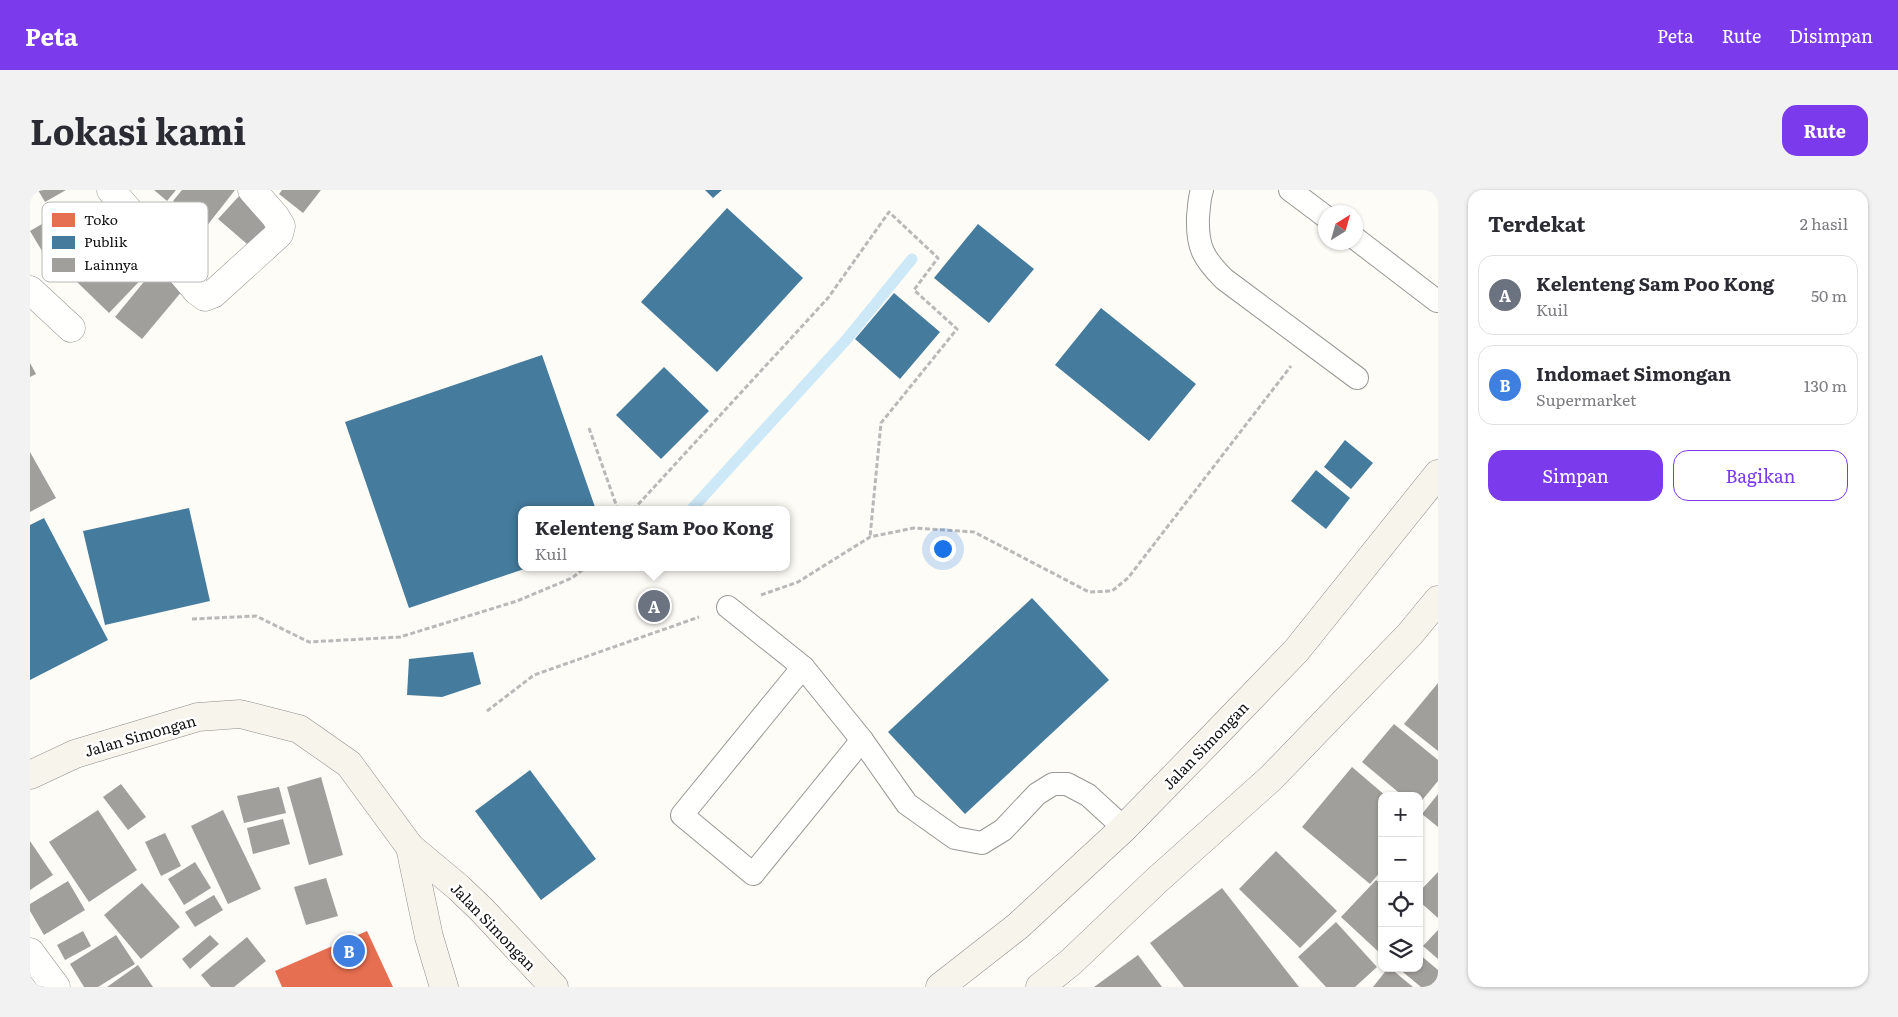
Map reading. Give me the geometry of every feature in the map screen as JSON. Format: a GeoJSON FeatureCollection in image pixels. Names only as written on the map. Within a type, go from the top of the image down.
{"type":"FeatureCollection","features":[{"type":"Feature","properties":{"kind":"main road","name":"Jalan Simongan"},"geometry":{"type":"LineString","coordinates":[[940,987],[1018,926],[1124,828],[1296,651],[1438,474]]}},
{"type":"Feature","properties":{"kind":"main road"},"geometry":{"type":"LineString","coordinates":[[1040,987],[1071,962],[1156,881],[1271,778],[1410,634],[1438,600]]}},
{"type":"Feature","properties":{"kind":"main road","name":"Jalan Simongan"},"geometry":{"type":"LineString","coordinates":[[30,775],[75,754],[198,717],[240,714],[299,729],[349,764],[410,847],[482,910],[554,987]]}},
{"type":"Feature","properties":{"kind":"main road","name":"Jalan Simongan"},"geometry":{"type":"LineString","coordinates":[[410,847],[429,937],[444,987]]}},
{"type":"Feature","properties":{"kind":"street"},"geometry":{"type":"LineString","coordinates":[[111,190],[121,202]]}},
{"type":"Feature","properties":{"kind":"street"},"geometry":{"type":"LineString","coordinates":[[188,282],[196,291],[205,297],[213,294],[279,234],[281,226],[275,216],[252,190]]}},
{"type":"Feature","properties":{"kind":"street"},"geometry":{"type":"LineString","coordinates":[[30,290],[71,328]]}},
{"type":"Feature","properties":{"kind":"street"},"geometry":{"type":"LineString","coordinates":[[30,952],[56,987]]}},
{"type":"Feature","properties":{"kind":"lane"},"geometry":{"type":"LineString","coordinates":[[1202,190],[1199,197],[1197,236],[1204,256],[1224,279],[1357,378]]}},
{"type":"Feature","properties":{"kind":"lane"},"geometry":{"type":"LineString","coordinates":[[1290,190],[1318,211]]}},
{"type":"Feature","properties":{"kind":"lane"},"geometry":{"type":"LineString","coordinates":[[1363,245],[1437,301]]}},
{"type":"Feature","properties":{"kind":"lane"},"geometry":{"type":"LineString","coordinates":[[728,607],[803,667],[862,740],[907,804],[955,838],[982,843],[1004,830],[1038,794],[1053,784],[1067,784],[1088,795],[1124,828]]}},
{"type":"Feature","properties":{"kind":"lane"},"geometry":{"type":"LineString","coordinates":[[803,667],[682,815],[753,874],[862,740]]}},
{"type":"Feature","properties":{"kind":"path"},"geometry":{"type":"LineString","coordinates":[[637,506],[828,298],[889,212],[938,258],[914,290],[957,329],[881,423],[870,537]]}},
{"type":"Feature","properties":{"kind":"path"},"geometry":{"type":"LineString","coordinates":[[487,711],[534,675],[798,582],[870,537],[914,528],[974,532],[1090,592],[1112,591],[1128,578],[1309,342]]}},
{"type":"Feature","properties":{"kind":"path"},"geometry":{"type":"LineString","coordinates":[[589,428],[617,506]]}},
{"type":"Feature","properties":{"kind":"path"},"geometry":{"type":"LineString","coordinates":[[192,618],[256,616],[309,642],[400,637],[517,601],[572,578],[581,571]]}},
{"type":"Feature","properties":{"kind":"building: Toko"},"geometry":{"type":"Polygon","coordinates":[[[367,931],[393,987],[282,987],[275,971],[367,931]]]}},
{"type":"Feature","properties":{"kind":"building: Publik"},"geometry":{"type":"Polygon","coordinates":[[[705,190],[722,190],[713,198],[705,190]]]}},
{"type":"Feature","properties":{"kind":"building: Publik"},"geometry":{"type":"Polygon","coordinates":[[[727,208],[803,278],[717,372],[641,302],[727,208]]]}},
{"type":"Feature","properties":{"kind":"building: Publik"},"geometry":{"type":"Polygon","coordinates":[[[978,224],[1034,269],[989,323],[934,278],[978,224]]]}},
{"type":"Feature","properties":{"kind":"building: Publik"},"geometry":{"type":"Polygon","coordinates":[[[894,293],[940,332],[900,379],[855,339],[894,293]]]}},
{"type":"Feature","properties":{"kind":"building: Publik"},"geometry":{"type":"Polygon","coordinates":[[[1101,308],[1196,384],[1149,441],[1055,365],[1101,308]]]}},
{"type":"Feature","properties":{"kind":"building: Publik"},"geometry":{"type":"Polygon","coordinates":[[[542,355],[595,506],[518,506],[518,571],[409,608],[345,422],[542,355]]]}},
{"type":"Feature","properties":{"kind":"building: Publik"},"geometry":{"type":"Polygon","coordinates":[[[664,367],[709,411],[661,459],[616,415],[664,367]]]}},
{"type":"Feature","properties":{"kind":"building: Publik"},"geometry":{"type":"Polygon","coordinates":[[[1345,440],[1373,463],[1351,489],[1324,467],[1345,440]]]}},
{"type":"Feature","properties":{"kind":"building: Publik"},"geometry":{"type":"Polygon","coordinates":[[[1316,470],[1350,498],[1326,529],[1291,501],[1316,470]]]}},
{"type":"Feature","properties":{"kind":"building: Publik"},"geometry":{"type":"Polygon","coordinates":[[[189,508],[210,601],[105,625],[83,531],[189,508]]]}},
{"type":"Feature","properties":{"kind":"building: Publik"},"geometry":{"type":"Polygon","coordinates":[[[44,518],[108,640],[30,680],[30,525],[44,518]]]}},
{"type":"Feature","properties":{"kind":"building: Publik"},"geometry":{"type":"Polygon","coordinates":[[[1032,598],[1109,680],[965,814],[888,732],[1032,598]]]}},
{"type":"Feature","properties":{"kind":"building: Publik"},"geometry":{"type":"Polygon","coordinates":[[[473,652],[481,684],[442,697],[407,695],[409,659],[473,652]]]}},
{"type":"Feature","properties":{"kind":"building: Publik"},"geometry":{"type":"Polygon","coordinates":[[[530,770],[596,859],[541,900],[475,811],[530,770]]]}},
{"type":"Feature","properties":{"kind":"building: Lainnya"},"geometry":{"type":"Polygon","coordinates":[[[38,190],[66,190],[45,202],[38,190]]]}},
{"type":"Feature","properties":{"kind":"building: Lainnya"},"geometry":{"type":"Polygon","coordinates":[[[154,190],[176,190],[167,201],[154,190]]]}},
{"type":"Feature","properties":{"kind":"building: Lainnya"},"geometry":{"type":"Polygon","coordinates":[[[182,190],[235,190],[208,224],[208,202],[173,201],[182,190]]]}},
{"type":"Feature","properties":{"kind":"building: Lainnya"},"geometry":{"type":"Polygon","coordinates":[[[282,190],[321,190],[303,213],[279,194],[282,190]]]}},
{"type":"Feature","properties":{"kind":"building: Lainnya"},"geometry":{"type":"Polygon","coordinates":[[[240,195],[276,226],[254,250],[218,219],[240,195]]]}},
{"type":"Feature","properties":{"kind":"building: Lainnya"},"geometry":{"type":"Polygon","coordinates":[[[42,224],[42,251],[30,231],[42,224]]]}},
{"type":"Feature","properties":{"kind":"building: Lainnya"},"geometry":{"type":"Polygon","coordinates":[[[77,282],[139,282],[109,313],[77,282]]]}},
{"type":"Feature","properties":{"kind":"building: Lainnya"},"geometry":{"type":"Polygon","coordinates":[[[144,282],[186,282],[188,284],[142,339],[115,317],[144,282]]]}},
{"type":"Feature","properties":{"kind":"building: Lainnya"},"geometry":{"type":"Polygon","coordinates":[[[30,363],[36,374],[30,377],[30,363]]]}},
{"type":"Feature","properties":{"kind":"building: Lainnya"},"geometry":{"type":"Polygon","coordinates":[[[30,452],[56,498],[30,512],[30,452]]]}},
{"type":"Feature","properties":{"kind":"building: Lainnya"},"geometry":{"type":"Polygon","coordinates":[[[1438,683],[1438,751],[1404,724],[1438,683]]]}},
{"type":"Feature","properties":{"kind":"building: Lainnya"},"geometry":{"type":"Polygon","coordinates":[[[1394,724],[1438,760],[1438,781],[1423,799],[1423,792],[1398,792],[1362,762],[1394,724]]]}},
{"type":"Feature","properties":{"kind":"building: Lainnya"},"geometry":{"type":"Polygon","coordinates":[[[1352,767],[1381,792],[1378,792],[1378,875],[1370,884],[1302,827],[1352,767]]]}},
{"type":"Feature","properties":{"kind":"building: Lainnya"},"geometry":{"type":"Polygon","coordinates":[[[321,777],[343,855],[309,865],[287,787],[321,777]]]}},
{"type":"Feature","properties":{"kind":"building: Lainnya"},"geometry":{"type":"Polygon","coordinates":[[[121,784],[146,817],[128,830],[103,797],[121,784]]]}},
{"type":"Feature","properties":{"kind":"building: Lainnya"},"geometry":{"type":"Polygon","coordinates":[[[279,787],[286,813],[244,823],[237,796],[279,787]]]}},
{"type":"Feature","properties":{"kind":"building: Lainnya"},"geometry":{"type":"Polygon","coordinates":[[[1438,794],[1438,827],[1423,813],[1438,794]]]}},
{"type":"Feature","properties":{"kind":"building: Lainnya"},"geometry":{"type":"Polygon","coordinates":[[[98,810],[137,870],[89,902],[49,842],[98,810]]]}},
{"type":"Feature","properties":{"kind":"building: Lainnya"},"geometry":{"type":"Polygon","coordinates":[[[223,810],[261,889],[228,904],[191,826],[223,810]]]}},
{"type":"Feature","properties":{"kind":"building: Lainnya"},"geometry":{"type":"Polygon","coordinates":[[[283,819],[290,844],[253,854],[247,828],[283,819]]]}},
{"type":"Feature","properties":{"kind":"building: Lainnya"},"geometry":{"type":"Polygon","coordinates":[[[165,833],[181,866],[161,876],[145,842],[165,833]]]}},
{"type":"Feature","properties":{"kind":"building: Lainnya"},"geometry":{"type":"Polygon","coordinates":[[[30,841],[53,875],[30,890],[30,841]]]}},
{"type":"Feature","properties":{"kind":"building: Lainnya"},"geometry":{"type":"Polygon","coordinates":[[[1276,851],[1337,911],[1300,948],[1239,889],[1276,851]]]}},
{"type":"Feature","properties":{"kind":"building: Lainnya"},"geometry":{"type":"Polygon","coordinates":[[[195,862],[211,888],[184,905],[168,879],[195,862]]]}},
{"type":"Feature","properties":{"kind":"building: Lainnya"},"geometry":{"type":"Polygon","coordinates":[[[1438,872],[1438,918],[1423,905],[1423,888],[1438,872]]]}},
{"type":"Feature","properties":{"kind":"building: Lainnya"},"geometry":{"type":"Polygon","coordinates":[[[326,878],[338,916],[306,925],[294,887],[326,878]]]}},
{"type":"Feature","properties":{"kind":"building: Lainnya"},"geometry":{"type":"Polygon","coordinates":[[[1376,880],[1378,882],[1378,951],[1341,917],[1376,880]]]}},
{"type":"Feature","properties":{"kind":"building: Lainnya"},"geometry":{"type":"Polygon","coordinates":[[[68,881],[85,910],[44,935],[30,911],[30,904],[68,881]]]}},
{"type":"Feature","properties":{"kind":"building: Lainnya"},"geometry":{"type":"Polygon","coordinates":[[[142,883],[180,927],[141,959],[104,915],[142,883]]]}},
{"type":"Feature","properties":{"kind":"building: Lainnya"},"geometry":{"type":"Polygon","coordinates":[[[1222,888],[1299,987],[1184,987],[1150,943],[1222,888]]]}},
{"type":"Feature","properties":{"kind":"building: Lainnya"},"geometry":{"type":"Polygon","coordinates":[[[214,895],[223,910],[195,927],[185,912],[214,895]]]}},
{"type":"Feature","properties":{"kind":"building: Lainnya"},"geometry":{"type":"Polygon","coordinates":[[[1336,922],[1377,967],[1355,987],[1326,987],[1298,957],[1336,922]]]}},
{"type":"Feature","properties":{"kind":"building: Lainnya"},"geometry":{"type":"Polygon","coordinates":[[[1438,930],[1438,959],[1423,946],[1438,930]]]}},
{"type":"Feature","properties":{"kind":"building: Lainnya"},"geometry":{"type":"Polygon","coordinates":[[[83,931],[91,946],[65,960],[57,945],[83,931]]]}},
{"type":"Feature","properties":{"kind":"building: Lainnya"},"geometry":{"type":"Polygon","coordinates":[[[116,935],[135,964],[98,987],[84,987],[70,964],[116,935]]]}},
{"type":"Feature","properties":{"kind":"building: Lainnya"},"geometry":{"type":"Polygon","coordinates":[[[210,935],[219,944],[190,969],[182,959],[210,935]]]}},
{"type":"Feature","properties":{"kind":"building: Lainnya"},"geometry":{"type":"Polygon","coordinates":[[[247,937],[266,961],[234,987],[211,987],[201,975],[247,937]]]}},
{"type":"Feature","properties":{"kind":"building: Lainnya"},"geometry":{"type":"Polygon","coordinates":[[[1138,955],[1162,987],[1094,987],[1138,955]]]}},
{"type":"Feature","properties":{"kind":"building: Lainnya"},"geometry":{"type":"Polygon","coordinates":[[[1423,957],[1438,970],[1438,987],[1421,987],[1403,972],[1423,972],[1423,957]]]}},
{"type":"Feature","properties":{"kind":"building: Lainnya"},"geometry":{"type":"Polygon","coordinates":[[[138,965],[153,987],[107,987],[138,965]]]}},
{"type":"Feature","properties":{"kind":"building: Lainnya"},"geometry":{"type":"Polygon","coordinates":[[[1385,972],[1395,972],[1413,987],[1373,987],[1385,972]]]}},
{"type":"Feature","properties":{"kind":"waterway"},"geometry":{"type":"LineString","coordinates":[[695,506],[846,340],[912,259]]}},
{"type":"Feature","properties":{"kind":"place","name":"Kelenteng Sam Poo Kong"},"geometry":{"type":"Point","coordinates":[654,606]}},
{"type":"Feature","properties":{"kind":"place","name":"Indomaet Simongan"},"geometry":{"type":"Point","coordinates":[349,951]}}]}
